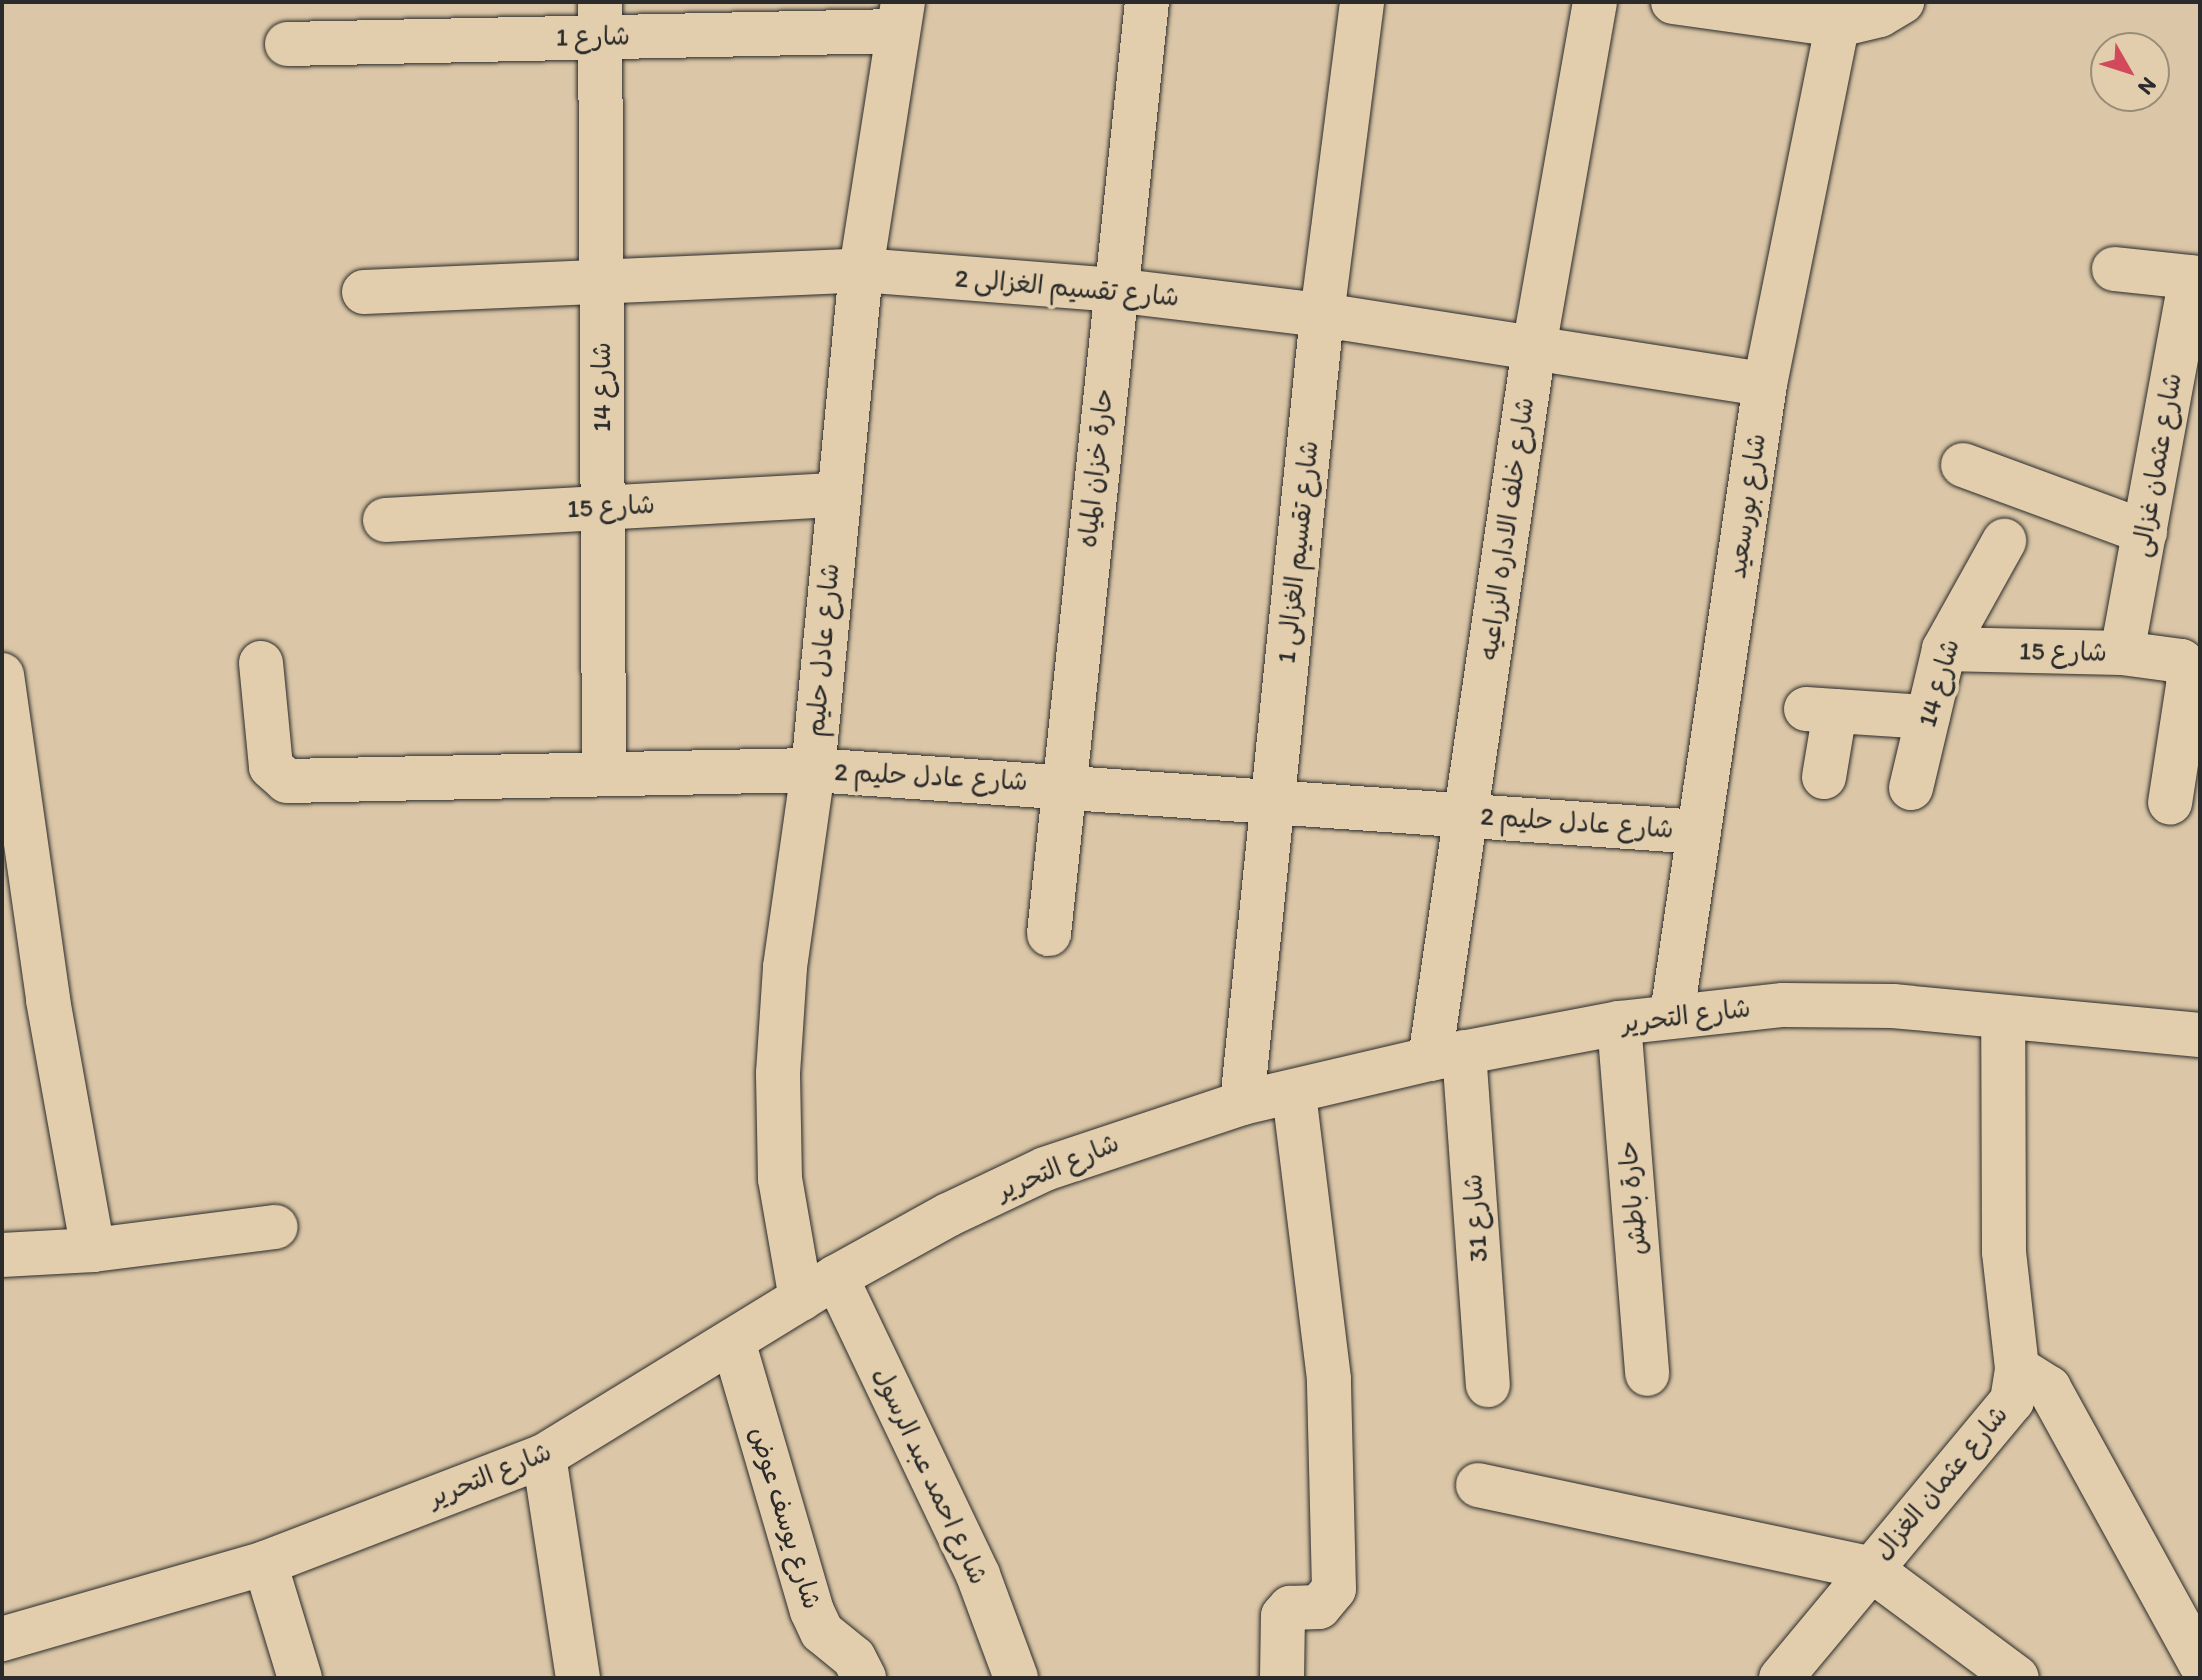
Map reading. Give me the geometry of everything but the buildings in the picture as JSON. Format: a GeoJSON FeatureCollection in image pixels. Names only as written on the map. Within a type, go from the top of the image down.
{"type":"FeatureCollection","features":[{"type":"Feature","properties":{"kind":"street","name":"حارة خزان المياه"},"geometry":{"type":"LineString","coordinates":[[1049,934],[1114,290],[1147,2]]}},
{"type":"Feature","properties":{"kind":"street","name":"شارع تقسيم الغزالى 1"},"geometry":{"type":"LineString","coordinates":[[1242,1103],[1322,315],[1362,2]]}},
{"type":"Feature","properties":{"kind":"street","name":"شارع خلف الاداره الزراعيه"},"geometry":{"type":"LineString","coordinates":[[1447,1056],[1465,815],[1534,348],[1595,2]]}},
{"type":"Feature","properties":{"kind":"street"},"geometry":{"type":"LineString","coordinates":[[1673,2],[1880,15],[1902,2]]}},
{"type":"Feature","properties":{"kind":"street","name":"شارع بورسعيد"},"geometry":{"type":"LineString","coordinates":[[1672,1014],[1765,384],[1840,14]]}},
{"type":"Feature","properties":{"kind":"street","name":"شارع 1"},"geometry":{"type":"LineString","coordinates":[[287,44],[600,19],[900,17]]}},
{"type":"Feature","properties":{"kind":"street","name":"شارع عادل حليم"},"geometry":{"type":"LineString","coordinates":[[818,1288],[780,1179],[778,1073],[785,967],[813,770],[861,270],[900,17]]}},
{"type":"Feature","properties":{"kind":"street","name":"شارع 14"},"geometry":{"type":"LineString","coordinates":[[600,19],[604,771]]}},
{"type":"Feature","properties":{"kind":"street"},"geometry":{"type":"LineString","coordinates":[[2114,269],[2196,277]]}},
{"type":"Feature","properties":{"kind":"street","name":"شارع تقسيم الغزالى 2"},"geometry":{"type":"LineString","coordinates":[[364,292],[861,270],[1114,290],[1322,315],[1765,384]]}},
{"type":"Feature","properties":{"kind":"street","name":"شارع عثمان غزالى"},"geometry":{"type":"LineString","coordinates":[[2122,653],[2196,277]]}},
{"type":"Feature","properties":{"kind":"street"},"geometry":{"type":"LineString","coordinates":[[1963,465],[2145,532]]}},
{"type":"Feature","properties":{"kind":"street","name":"شارع 15"},"geometry":{"type":"LineString","coordinates":[[385,520],[837,495]]}},
{"type":"Feature","properties":{"kind":"street","name":"شارع 14"},"geometry":{"type":"LineString","coordinates":[[1911,788],[1944,649],[2004,541]]}},
{"type":"Feature","properties":{"kind":"street","name":"شارع 15"},"geometry":{"type":"LineString","coordinates":[[1944,649],[2122,653],[2181,661],[2189,679],[2170,803]]}},
{"type":"Feature","properties":{"kind":"street","name":"شارع عادل حليم 2"},"geometry":{"type":"LineString","coordinates":[[261,663],[271,767],[287,781],[604,771],[813,770],[1063,784],[1699,832]]}},
{"type":"Feature","properties":{"kind":"street"},"geometry":{"type":"LineString","coordinates":[[2,675],[48,1000],[93,1250]]}},
{"type":"Feature","properties":{"kind":"street"},"geometry":{"type":"LineString","coordinates":[[1824,777],[1820,710],[1928,717]]}},
{"type":"Feature","properties":{"kind":"street","name":"شارع التحرير"},"geometry":{"type":"LineString","coordinates":[[2,1639],[265,1563],[544,1456],[818,1288],[1045,1169],[1242,1103],[1447,1056],[1619,1023],[1672,1014],[1783,1005],[1893,1006],[2200,1035]]}},
{"type":"Feature","properties":{"kind":"street","name":"شارع عثمان الغزال"},"geometry":{"type":"LineString","coordinates":[[1796,1673],[1869,1568],[2012,1401],[2017,1368],[2004,1252],[2003,1018]]}},
{"type":"Feature","properties":{"kind":"street","name":"حارة باطش"},"geometry":{"type":"LineString","coordinates":[[1619,1023],[1647,1374]]}},
{"type":"Feature","properties":{"kind":"street","name":"شارع 31"},"geometry":{"type":"LineString","coordinates":[[1447,1056],[1488,1385]]}},
{"type":"Feature","properties":{"kind":"street"},"geometry":{"type":"LineString","coordinates":[[1282,1678],[1283,1616],[1290,1608],[1319,1607],[1334,1589],[1329,1379],[1294,1093]]}},
{"type":"Feature","properties":{"kind":"street"},"geometry":{"type":"LineString","coordinates":[[2,1255],[93,1250],[276,1227]]}},
{"type":"Feature","properties":{"kind":"street","name":"شارع احمد عبد الرسول"},"geometry":{"type":"LineString","coordinates":[[818,1288],[978,1575],[1016,1678]]}},
{"type":"Feature","properties":{"kind":"street","name":"شارع يوسف عوض"},"geometry":{"type":"LineString","coordinates":[[733,1341],[812,1611],[822,1632],[854,1658],[864,1678]]}},
{"type":"Feature","properties":{"kind":"street"},"geometry":{"type":"LineString","coordinates":[[2017,1368],[2049,1388],[2200,1663]]}},
{"type":"Feature","properties":{"kind":"street"},"geometry":{"type":"LineString","coordinates":[[544,1456],[578,1678]]}},
{"type":"Feature","properties":{"kind":"street"},"geometry":{"type":"LineString","coordinates":[[1478,1485],[1869,1568],[2017,1678]]}},
{"type":"Feature","properties":{"kind":"street"},"geometry":{"type":"LineString","coordinates":[[265,1563],[300,1678]]}}]}
